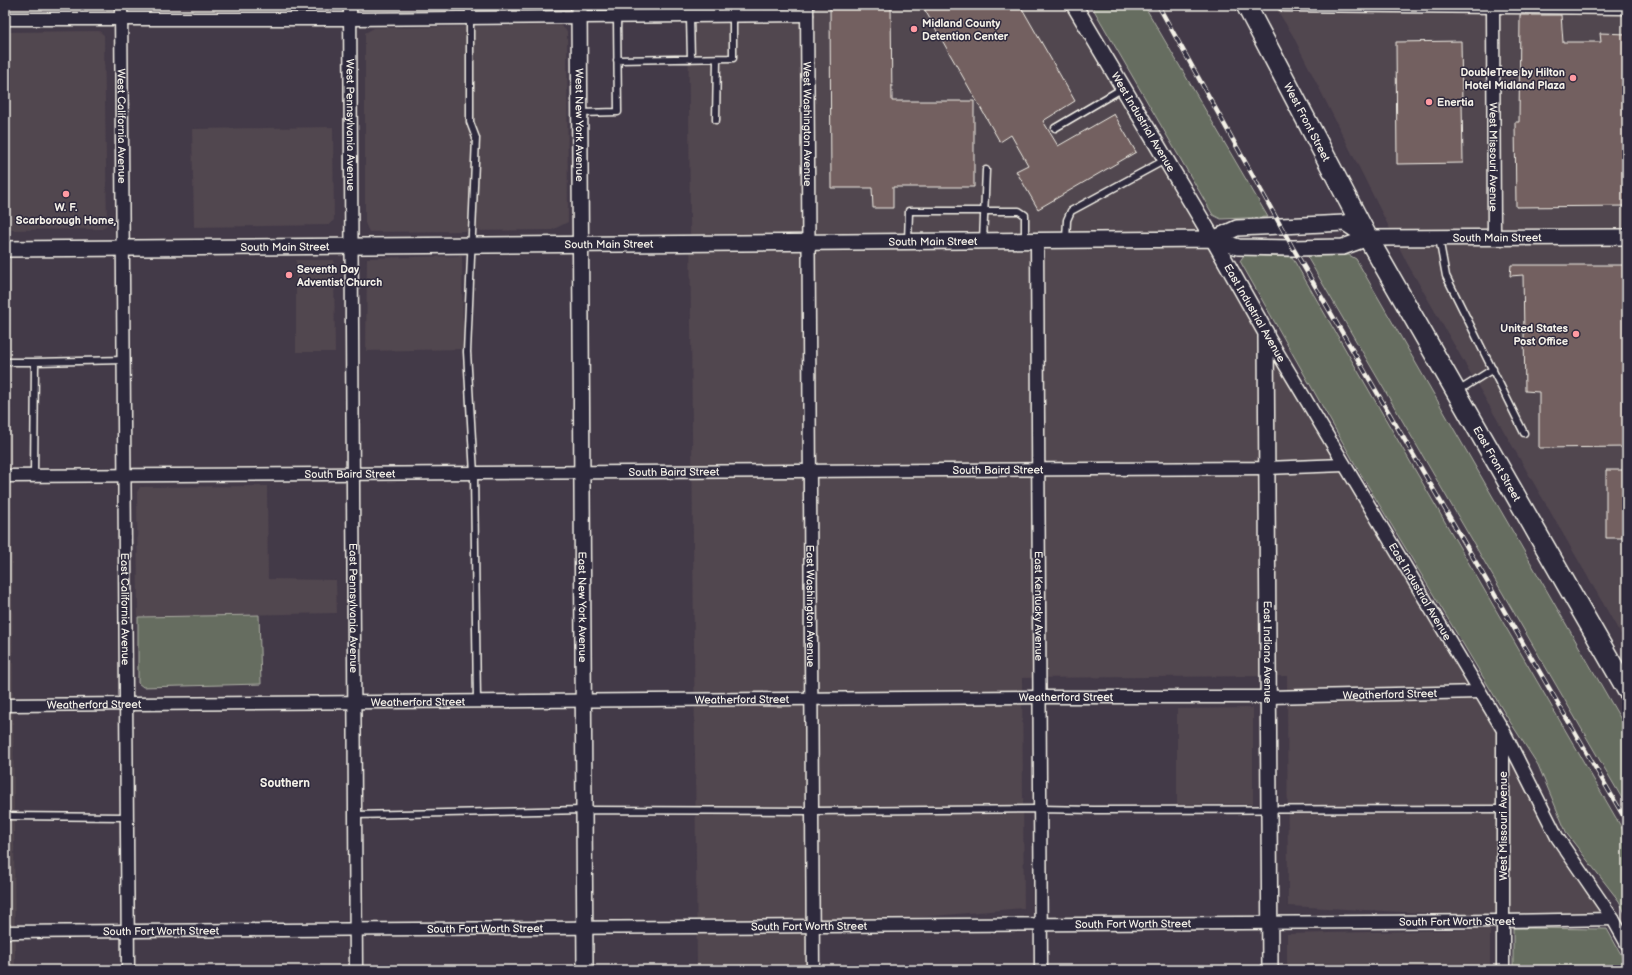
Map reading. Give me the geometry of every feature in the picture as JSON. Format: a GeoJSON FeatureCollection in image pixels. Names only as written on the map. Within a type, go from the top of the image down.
{"type":"FeatureCollection","features":[{"type":"Feature","properties":{"kind":"main road","name":"West Front Street"},"geometry":{"type":"LineString","coordinates":[[1246,5],[1368,238]]}},
{"type":"Feature","properties":{"kind":"main road","name":"East Front Street"},"geometry":{"type":"LineString","coordinates":[[1368,238],[1627,690]]}},
{"type":"Feature","properties":{"kind":"street","name":"West California Avenue"},"geometry":{"type":"LineString","coordinates":[[121,5],[123,248]]}},
{"type":"Feature","properties":{"kind":"street","name":"West Pennsylvania Avenue"},"geometry":{"type":"LineString","coordinates":[[350,5],[350,246]]}},
{"type":"Feature","properties":{"kind":"street","name":"West Industrial Avenue"},"geometry":{"type":"LineString","coordinates":[[1074,5],[1213,238]]}},
{"type":"Feature","properties":{"kind":"street"},"geometry":{"type":"LineString","coordinates":[[1284,5],[1619,7]]}},
{"type":"Feature","properties":{"kind":"street","name":"West Missouri Avenue"},"geometry":{"type":"LineString","coordinates":[[1493,6],[1494,238]]}},
{"type":"Feature","properties":{"kind":"street"},"geometry":{"type":"LineString","coordinates":[[5,19],[470,18],[579,11],[617,17],[690,17],[733,16],[807,10]]}},
{"type":"Feature","properties":{"kind":"street","name":"West Washington Avenue"},"geometry":{"type":"LineString","coordinates":[[807,10],[808,243]]}},
{"type":"Feature","properties":{"kind":"street","name":"West New York Avenue"},"geometry":{"type":"LineString","coordinates":[[579,11],[580,244]]}},
{"type":"Feature","properties":{"kind":"street","name":"South Main Street"},"geometry":{"type":"LineString","coordinates":[[1213,238],[1237,228],[1345,223],[1368,238]]}},
{"type":"Feature","properties":{"kind":"street","name":"South Main Street"},"geometry":{"type":"LineString","coordinates":[[5,249],[1031,241],[1213,238],[1238,247],[1343,248],[1368,238],[1627,237]]}},
{"type":"Feature","properties":{"kind":"street","name":"East Industrial Avenue"},"geometry":{"type":"LineString","coordinates":[[1213,238],[1266,333],[1503,730],[1556,837],[1613,919],[1627,944]]}},
{"type":"Feature","properties":{"kind":"street","name":"East Kentucky Avenue"},"geometry":{"type":"LineString","coordinates":[[1031,241],[1038,470],[1041,970]]}},
{"type":"Feature","properties":{"kind":"street","name":"East Washington Avenue"},"geometry":{"type":"LineString","coordinates":[[808,243],[813,970]]}},
{"type":"Feature","properties":{"kind":"street","name":"East New York Avenue"},"geometry":{"type":"LineString","coordinates":[[580,244],[586,970]]}},
{"type":"Feature","properties":{"kind":"street","name":"East Pennsylvania Avenue"},"geometry":{"type":"LineString","coordinates":[[350,246],[356,970]]}},
{"type":"Feature","properties":{"kind":"street","name":"East California Avenue"},"geometry":{"type":"LineString","coordinates":[[123,248],[128,970]]}},
{"type":"Feature","properties":{"kind":"street","name":"East Indiana Avenue"},"geometry":{"type":"LineString","coordinates":[[1266,333],[1270,970]]}},
{"type":"Feature","properties":{"kind":"street","name":"South Baird Street"},"geometry":{"type":"LineString","coordinates":[[5,476],[1038,470],[1266,468],[1344,465]]}},
{"type":"Feature","properties":{"kind":"street","name":"Weatherford Street"},"geometry":{"type":"LineString","coordinates":[[5,705],[1039,697],[1268,697],[1479,692]]}},
{"type":"Feature","properties":{"kind":"street","name":"West Missouri Avenue"},"geometry":{"type":"LineString","coordinates":[[1503,730],[1503,970]]}},
{"type":"Feature","properties":{"kind":"street","name":"South Fort Worth Street"},"geometry":{"type":"LineString","coordinates":[[5,932],[1269,923],[1613,919]]}},
{"type":"Feature","properties":{"kind":"lane"},"geometry":{"type":"LineString","coordinates":[[468,5],[470,18],[470,122],[476,138],[467,352],[474,474],[477,701]]}},
{"type":"Feature","properties":{"kind":"lane"},"geometry":{"type":"LineString","coordinates":[[617,60],[733,58],[733,16]]}},
{"type":"Feature","properties":{"kind":"lane"},"geometry":{"type":"LineString","coordinates":[[580,113],[618,112],[617,17]]}},
{"type":"Feature","properties":{"kind":"lane"},"geometry":{"type":"LineString","coordinates":[[690,17],[691,59]]}},
{"type":"Feature","properties":{"kind":"lane"},"geometry":{"type":"LineString","coordinates":[[716,120],[717,59]]}},
{"type":"Feature","properties":{"kind":"lane"},"geometry":{"type":"LineString","coordinates":[[1055,128],[1123,88]]}},
{"type":"Feature","properties":{"kind":"lane"},"geometry":{"type":"LineString","coordinates":[[1066,240],[1067,220],[1071,211],[1166,160]]}},
{"type":"Feature","properties":{"kind":"lane"},"geometry":{"type":"LineString","coordinates":[[983,241],[986,170]]}},
{"type":"Feature","properties":{"kind":"lane"},"geometry":{"type":"LineString","coordinates":[[908,242],[908,211],[1019,211],[1025,215],[1031,241]]}},
{"type":"Feature","properties":{"kind":"lane"},"geometry":{"type":"LineString","coordinates":[[1438,238],[1446,276],[1524,433]]}},
{"type":"Feature","properties":{"kind":"lane"},"geometry":{"type":"LineString","coordinates":[[5,362],[124,360]]}},
{"type":"Feature","properties":{"kind":"lane"},"geometry":{"type":"LineString","coordinates":[[34,476],[35,362]]}},
{"type":"Feature","properties":{"kind":"lane"},"geometry":{"type":"LineString","coordinates":[[1456,392],[1493,369]]}},
{"type":"Feature","properties":{"kind":"lane"},"geometry":{"type":"LineString","coordinates":[[355,815],[584,810],[812,812],[1040,809],[1503,809]]}},
{"type":"Feature","properties":{"kind":"lane"},"geometry":{"type":"LineString","coordinates":[[5,816],[127,817]]}},
{"type":"Feature","properties":{"kind":"shaded area"},"geometry":{"type":"Polygon","coordinates":[[[366,5],[557,5],[366,7],[366,5]]]}},
{"type":"Feature","properties":{"kind":"shaded area"},"geometry":{"type":"Polygon","coordinates":[[[688,5],[1078,5],[1611,923],[1288,906],[1287,676],[1022,678],[1024,908],[813,927],[813,970],[697,970],[688,5]]]}},
{"type":"Feature","properties":{"kind":"shaded area"},"geometry":{"type":"Polygon","coordinates":[[[1274,5],[1627,5],[1627,645],[1407,263],[1292,34],[1274,5]]]}},
{"type":"Feature","properties":{"kind":"shaded area"},"geometry":{"type":"Polygon","coordinates":[[[560,25],[567,31],[568,222],[552,230],[369,232],[365,223],[365,33],[374,28],[560,25]]]}},
{"type":"Feature","properties":{"kind":"shaded area"},"geometry":{"type":"Polygon","coordinates":[[[99,31],[104,35],[107,225],[102,229],[5,230],[5,32],[99,31]]]}},
{"type":"Feature","properties":{"kind":"shaded area"},"geometry":{"type":"Polygon","coordinates":[[[333,127],[334,220],[329,225],[194,227],[192,129],[333,127]]]}},
{"type":"Feature","properties":{"kind":"shaded area"},"geometry":{"type":"Polygon","coordinates":[[[462,256],[463,349],[366,351],[367,258],[462,256]]]}},
{"type":"Feature","properties":{"kind":"shaded area"},"geometry":{"type":"Polygon","coordinates":[[[296,260],[334,260],[335,352],[296,352],[296,260]]]}},
{"type":"Feature","properties":{"kind":"shaded area"},"geometry":{"type":"Polygon","coordinates":[[[5,262],[10,262],[15,970],[5,970],[5,262]]]}},
{"type":"Feature","properties":{"kind":"shaded area"},"geometry":{"type":"Polygon","coordinates":[[[267,486],[268,579],[336,580],[337,613],[138,617],[137,492],[140,487],[267,486]]]}},
{"type":"Feature","properties":{"kind":"shaded area"},"geometry":{"type":"Polygon","coordinates":[[[1253,708],[1253,804],[1177,805],[1177,709],[1253,708]]]}},
{"type":"Feature","properties":{"kind":"shaded area"},"geometry":{"type":"Polygon","coordinates":[[[1490,929],[1490,970],[1287,970],[1287,934],[1490,929]]]}},
{"type":"Feature","properties":{"kind":"green space"},"geometry":{"type":"Polygon","coordinates":[[[1091,5],[1144,5],[1268,217],[1221,219],[1213,215],[1091,5]]]}},
{"type":"Feature","properties":{"kind":"green space"},"geometry":{"type":"Polygon","coordinates":[[[1244,255],[1292,257],[1627,837],[1627,917],[1619,901],[1567,834],[1538,765],[1507,717],[1359,471],[1240,261],[1244,255]]]}},
{"type":"Feature","properties":{"kind":"green space"},"geometry":{"type":"Polygon","coordinates":[[[1306,255],[1349,255],[1356,259],[1627,730],[1627,807],[1306,255]]]}},
{"type":"Feature","properties":{"kind":"green space"},"geometry":{"type":"Polygon","coordinates":[[[259,615],[261,684],[143,687],[138,683],[138,617],[259,615]]]}},
{"type":"Feature","properties":{"kind":"green space"},"geometry":{"type":"Polygon","coordinates":[[[1513,928],[1607,929],[1627,965],[1627,970],[1513,970],[1513,928]]]}},
{"type":"Feature","properties":{"kind":"building"},"geometry":{"type":"Polygon","coordinates":[[[830,5],[891,5],[892,101],[974,101],[974,187],[893,187],[893,208],[873,208],[872,188],[831,188],[830,5]]]}},
{"type":"Feature","properties":{"kind":"building"},"geometry":{"type":"Polygon","coordinates":[[[922,5],[1020,5],[1075,101],[1043,121],[1058,146],[1114,114],[1136,152],[1038,209],[1016,171],[1028,165],[1011,135],[1000,142],[922,5]]]}},
{"type":"Feature","properties":{"kind":"building"},"geometry":{"type":"Polygon","coordinates":[[[1520,15],[1561,15],[1563,42],[1601,42],[1600,33],[1627,34],[1627,206],[1516,207],[1515,122],[1519,122],[1520,15]]]}},
{"type":"Feature","properties":{"kind":"building","name":"Enertia"},"geometry":{"type":"Polygon","coordinates":[[[1461,41],[1463,163],[1397,164],[1396,42],[1461,41]]]}},
{"type":"Feature","properties":{"kind":"building","name":"United States Post Office"},"geometry":{"type":"Polygon","coordinates":[[[1511,265],[1627,265],[1627,447],[1539,448],[1539,392],[1525,391],[1523,275],[1510,276],[1511,265]]]}},
{"type":"Feature","properties":{"kind":"building"},"geometry":{"type":"Polygon","coordinates":[[[1606,470],[1627,470],[1627,538],[1606,538],[1606,470]]]}},
{"type":"Feature","properties":{"kind":"railway"},"geometry":{"type":"LineString","coordinates":[[1158,5],[1293,248],[1627,822]]}},
{"type":"Feature","properties":{"kind":"place","name":"Midland County Detention Center"},"geometry":{"type":"Point","coordinates":[914,29]}},
{"type":"Feature","properties":{"kind":"place","name":"DoubleTree by Hilton Hotel Midland Plaza"},"geometry":{"type":"Point","coordinates":[1573,78]}},
{"type":"Feature","properties":{"kind":"place","name":"Enertia"},"geometry":{"type":"Point","coordinates":[1429,102]}},
{"type":"Feature","properties":{"kind":"place","name":"W. F. Scarborough Home,"},"geometry":{"type":"Point","coordinates":[66,194]}},
{"type":"Feature","properties":{"kind":"place","name":"Seventh Day Adventist Church"},"geometry":{"type":"Point","coordinates":[289,275]}},
{"type":"Feature","properties":{"kind":"place","name":"United States Post Office"},"geometry":{"type":"Point","coordinates":[1576,334]}},
{"type":"Feature","properties":{"kind":"district","name":"Southern"},"geometry":{"type":"Point","coordinates":[285,783]}}]}
